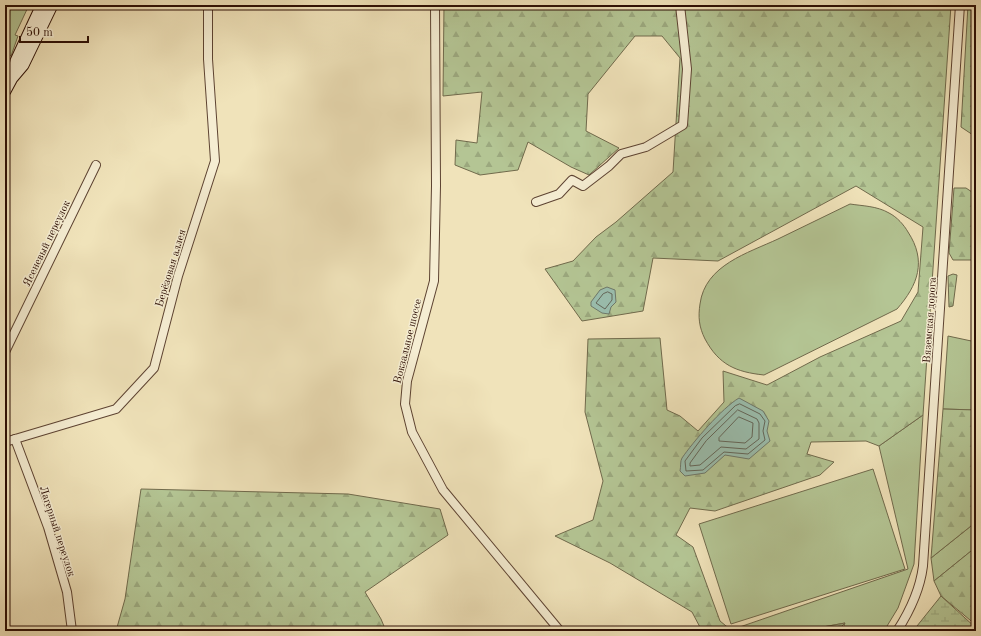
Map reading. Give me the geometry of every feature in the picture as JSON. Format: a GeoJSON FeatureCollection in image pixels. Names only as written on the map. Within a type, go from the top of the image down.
{"type":"FeatureCollection","features":[{"type":"Feature","properties":{"kind":"main road"},"geometry":{"type":"LineString","coordinates":[[12,78],[16,61],[42,5]]}},
{"type":"Feature","properties":{"kind":"main road"},"geometry":{"type":"LineString","coordinates":[[5,91],[12,78],[23,65],[52,5]]}},
{"type":"Feature","properties":{"kind":"street","name":"Берёзовая аллея"},"geometry":{"type":"LineString","coordinates":[[5,442],[116,409],[154,368],[178,276],[215,161],[208,59],[208,5]]}},
{"type":"Feature","properties":{"kind":"street","name":"Вокзальное шоссе"},"geometry":{"type":"LineString","coordinates":[[434,5],[436,186],[434,281],[407,381],[405,404],[412,432],[443,490],[560,631]]}},
{"type":"Feature","properties":{"kind":"street"},"geometry":{"type":"LineString","coordinates":[[536,202],[559,194],[572,180],[583,186],[609,166],[621,154],[646,147],[683,124],[687,69],[680,5]]}},
{"type":"Feature","properties":{"kind":"street","name":"Вяземская дорога"},"geometry":{"type":"LineString","coordinates":[[897,631],[918,591],[924,566],[960,5]]}},
{"type":"Feature","properties":{"kind":"street","name":"Ясеневый переулок"},"geometry":{"type":"LineString","coordinates":[[5,352],[96,165]]}},
{"type":"Feature","properties":{"kind":"street","name":"Лагерный переулок"},"geometry":{"type":"LineString","coordinates":[[15,440],[48,527],[67,592],[72,631]]}},
{"type":"Feature","properties":{"kind":"green space"},"geometry":{"type":"Polygon","coordinates":[[[10,5],[29,5],[15,35],[18,36],[11,56],[8,54],[10,5]]]}},
{"type":"Feature","properties":{"kind":"green space"},"geometry":{"type":"Polygon","coordinates":[[[444,5],[951,5],[923,415],[879,446],[866,441],[811,442],[807,454],[834,462],[820,475],[715,511],[690,508],[676,535],[693,547],[720,621],[731,630],[739,631],[702,631],[692,612],[610,563],[555,536],[593,520],[603,481],[585,412],[588,339],[660,338],[667,410],[680,416],[698,431],[724,402],[723,371],[767,385],[820,357],[901,321],[918,292],[923,227],[856,186],[718,261],[653,258],[643,311],[582,321],[545,269],[573,261],[596,237],[616,222],[673,172],[680,58],[662,36],[635,36],[588,94],[586,131],[619,148],[589,175],[571,167],[528,142],[518,170],[480,175],[455,165],[456,140],[477,143],[482,92],[443,96],[444,5]]]}},
{"type":"Feature","properties":{"kind":"green space"},"geometry":{"type":"Polygon","coordinates":[[[968,5],[976,5],[974,111],[976,112],[976,137],[961,127],[968,5]]]}},
{"type":"Feature","properties":{"kind":"green space"},"geometry":{"type":"Polygon","coordinates":[[[954,188],[966,188],[972,192],[976,205],[976,260],[953,260],[949,253],[954,188]]]}},
{"type":"Feature","properties":{"kind":"green space"},"geometry":{"type":"Polygon","coordinates":[[[850,204],[875,208],[892,215],[908,232],[914,243],[917,253],[918,272],[910,291],[897,309],[764,375],[745,372],[729,366],[722,361],[710,348],[701,330],[699,313],[700,304],[710,279],[719,270],[741,255],[850,204]]]}},
{"type":"Feature","properties":{"kind":"green space"},"geometry":{"type":"Polygon","coordinates":[[[953,274],[957,275],[953,306],[949,307],[948,276],[953,274]]]}},
{"type":"Feature","properties":{"kind":"green space"},"geometry":{"type":"Polygon","coordinates":[[[948,336],[976,342],[976,410],[943,409],[948,336]]]}},
{"type":"Feature","properties":{"kind":"green space"},"geometry":{"type":"Polygon","coordinates":[[[943,409],[976,410],[976,522],[931,558],[943,409]]]}},
{"type":"Feature","properties":{"kind":"green space"},"geometry":{"type":"Polygon","coordinates":[[[923,415],[914,564],[898,608],[884,631],[842,631],[845,623],[801,631],[731,630],[908,569],[879,446],[923,415]]]}},
{"type":"Feature","properties":{"kind":"green space"},"geometry":{"type":"Polygon","coordinates":[[[873,469],[905,569],[731,624],[699,524],[873,469]]]}},
{"type":"Feature","properties":{"kind":"green space"},"geometry":{"type":"Polygon","coordinates":[[[141,489],[348,494],[440,509],[448,535],[365,592],[381,619],[386,631],[116,631],[125,599],[141,489]]]}},
{"type":"Feature","properties":{"kind":"green space"},"geometry":{"type":"Polygon","coordinates":[[[976,522],[976,547],[934,581],[931,558],[976,522]]]}},
{"type":"Feature","properties":{"kind":"green space"},"geometry":{"type":"Polygon","coordinates":[[[976,547],[976,625],[941,596],[934,581],[976,547]]]}},
{"type":"Feature","properties":{"kind":"green space"},"geometry":{"type":"Polygon","coordinates":[[[941,596],[976,628],[976,631],[913,631],[941,596]]]}},
{"type":"Feature","properties":{"kind":"green space"},"geometry":{"type":"Polygon","coordinates":[[[845,623],[837,631],[801,631],[845,623]]]}},
{"type":"Feature","properties":{"kind":"water"},"geometry":{"type":"Polygon","coordinates":[[[607,287],[615,290],[616,302],[611,307],[609,314],[602,313],[591,306],[591,302],[600,290],[607,287]]]}},
{"type":"Feature","properties":{"kind":"water"},"geometry":{"type":"Polygon","coordinates":[[[739,398],[763,411],[769,421],[767,431],[770,441],[749,459],[725,455],[705,473],[685,476],[680,471],[682,458],[716,417],[739,398]]]}}]}
